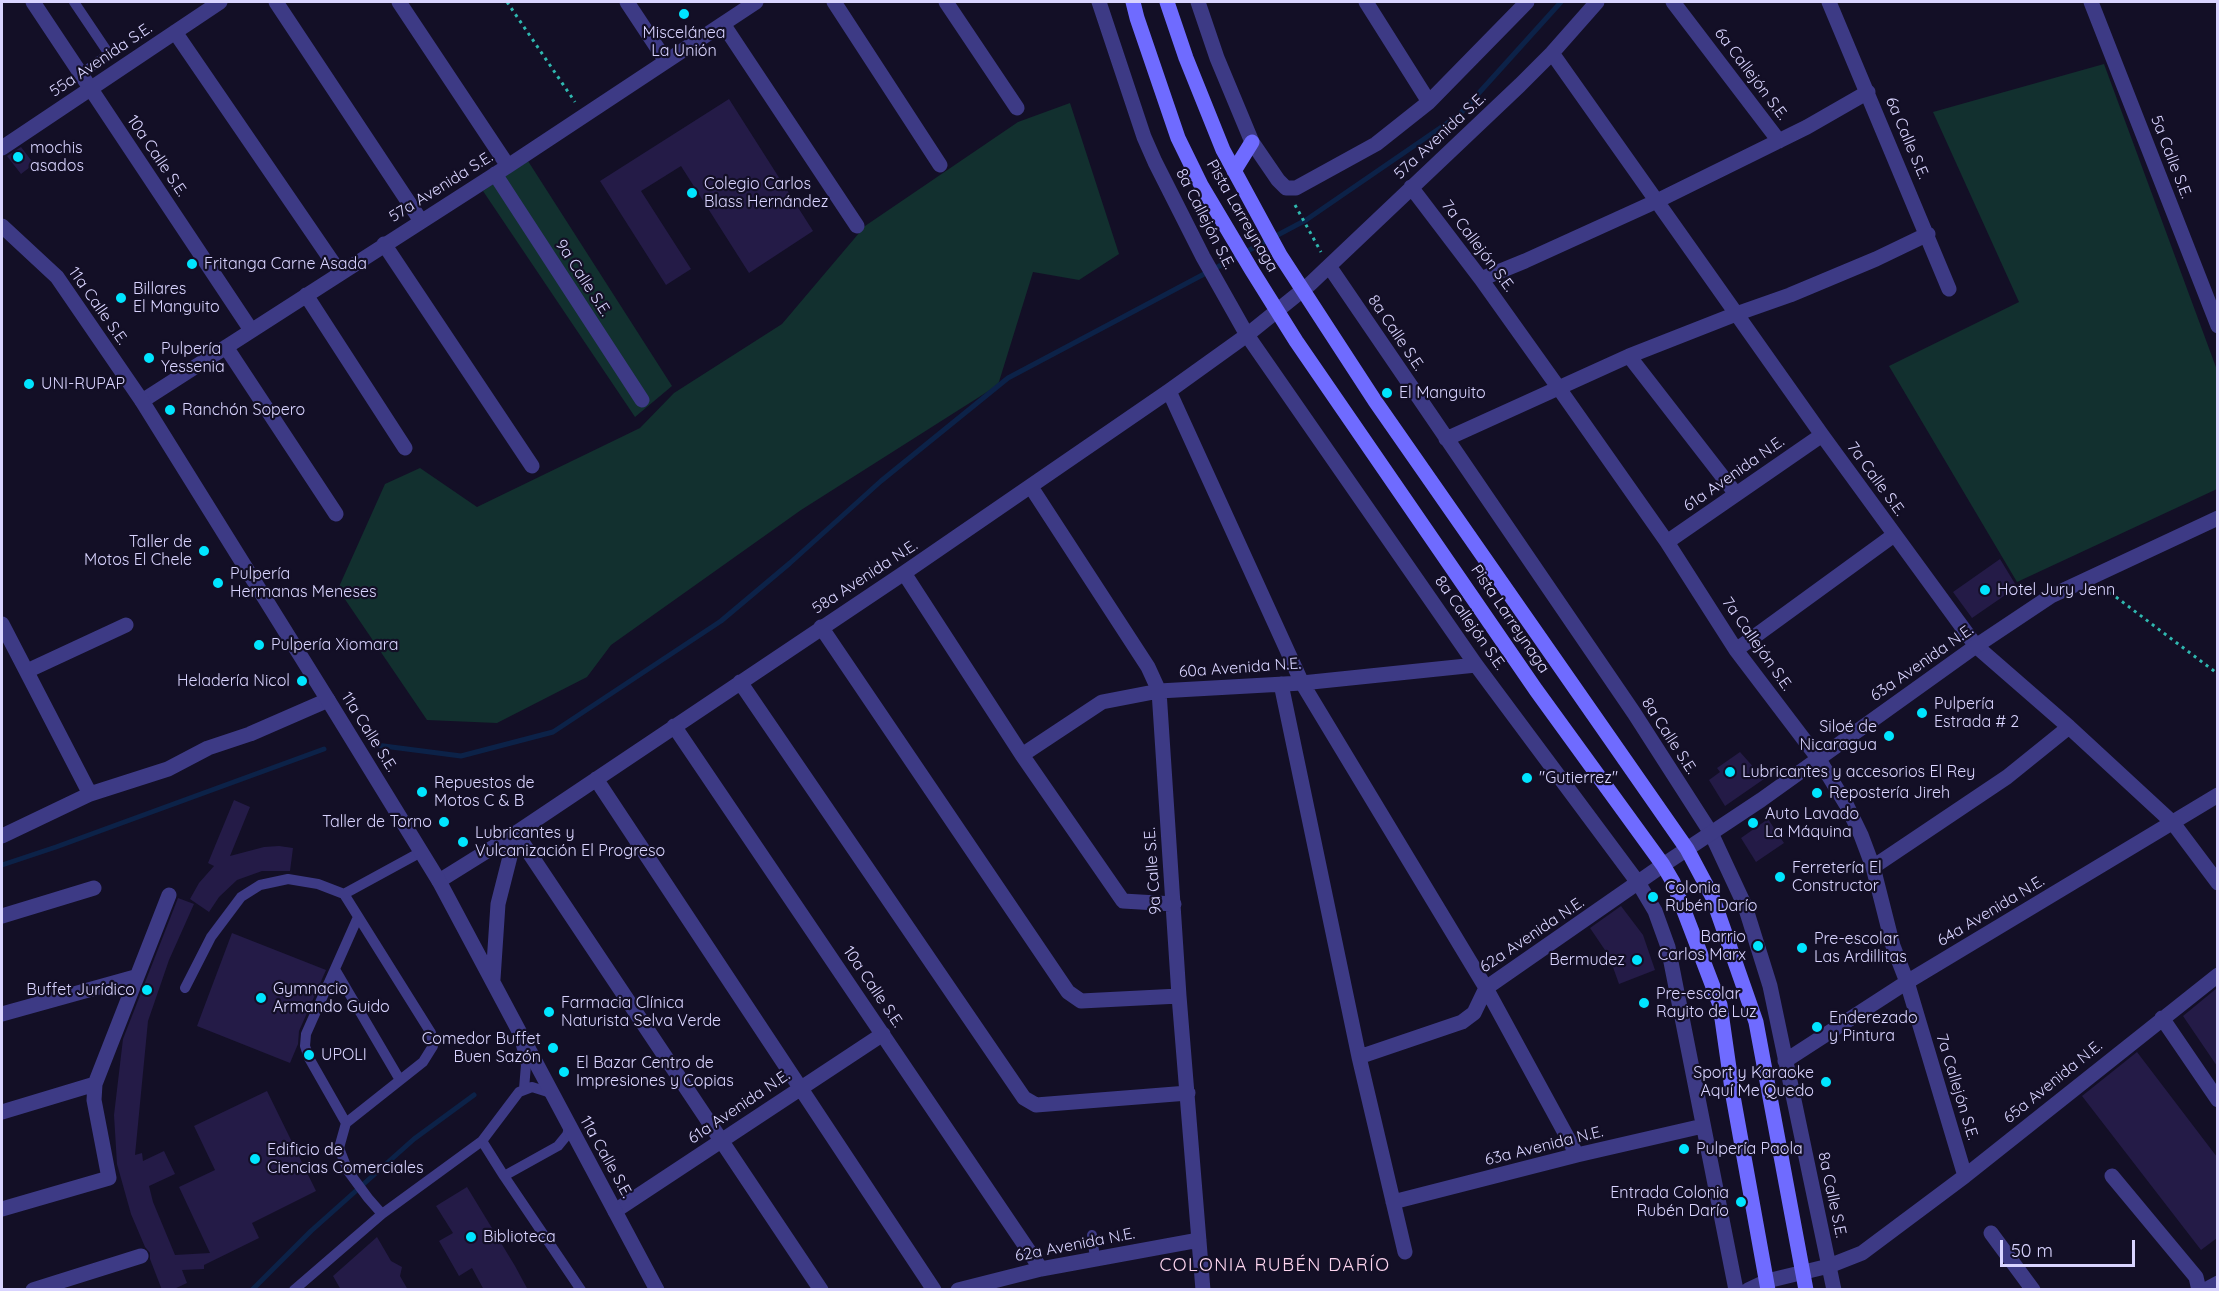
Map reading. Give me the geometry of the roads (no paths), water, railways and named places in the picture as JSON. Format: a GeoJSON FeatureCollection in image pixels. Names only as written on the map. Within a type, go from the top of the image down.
{"type":"FeatureCollection","features":[{"type":"Feature","properties":{"kind":"main road","name":"Pista Larreynaga"},"geometry":{"type":"LineString","coordinates":[[1133,2],[1178,138],[1201,185],[1251,269],[1277,311],[1536,690],[1663,865],[1681,899],[1720,1005],[1733,1096],[1768,1285]]}},
{"type":"Feature","properties":{"kind":"main road","name":"Pista Larreynaga"},"geometry":{"type":"LineString","coordinates":[[1167,2],[1186,58],[1223,150],[1301,291],[1687,849],[1712,896],[1756,1022],[1806,1290]]}},
{"type":"Feature","properties":{"kind":"main road"},"geometry":{"type":"LineString","coordinates":[[1234,171],[1252,142]]}},
{"type":"Feature","properties":{"kind":"street","name":"10a Calle S.E."},"geometry":{"type":"LineString","coordinates":[[33,2],[251,330]]}},
{"type":"Feature","properties":{"kind":"street"},"geometry":{"type":"LineString","coordinates":[[276,2],[421,221]]}},
{"type":"Feature","properties":{"kind":"street","name":"9a Calle S.E."},"geometry":{"type":"LineString","coordinates":[[399,2],[642,400]]}},
{"type":"Feature","properties":{"kind":"street"},"geometry":{"type":"LineString","coordinates":[[627,2],[666,61]]}},
{"type":"Feature","properties":{"kind":"street","name":"57a Avenida S.E."},"geometry":{"type":"LineString","coordinates":[[142,401],[501,170],[756,2]]}},
{"type":"Feature","properties":{"kind":"street"},"geometry":{"type":"LineString","coordinates":[[834,2],[940,165]]}},
{"type":"Feature","properties":{"kind":"street"},"geometry":{"type":"LineString","coordinates":[[946,2],[1017,108]]}},
{"type":"Feature","properties":{"kind":"street","name":"8a Callejón S.E."},"geometry":{"type":"LineString","coordinates":[[1099,2],[1144,137],[1203,257],[1247,335],[1476,665],[1638,884],[1655,911],[1668,947],[1736,1290]]}},
{"type":"Feature","properties":{"kind":"street"},"geometry":{"type":"LineString","coordinates":[[1198,2],[1217,58],[1252,142],[1286,188],[1296,188],[1376,144],[1430,102],[1527,2]]}},
{"type":"Feature","properties":{"kind":"street"},"geometry":{"type":"LineString","coordinates":[[1366,2],[1430,102]]}},
{"type":"Feature","properties":{"kind":"street","name":"57a Avenida S.E."},"geometry":{"type":"LineString","coordinates":[[1301,291],[1552,53],[1597,2]]}},
{"type":"Feature","properties":{"kind":"street","name":"6a Callejón S.E."},"geometry":{"type":"LineString","coordinates":[[1673,2],[1779,141]]}},
{"type":"Feature","properties":{"kind":"street","name":"6a Calle S.E."},"geometry":{"type":"LineString","coordinates":[[1829,2],[1928,234],[1949,289]]}},
{"type":"Feature","properties":{"kind":"street","name":"5a Calle S.E."},"geometry":{"type":"LineString","coordinates":[[2091,2],[2217,326]]}},
{"type":"Feature","properties":{"kind":"street","name":"55a Avenida S.E."},"geometry":{"type":"LineString","coordinates":[[2,148],[175,32],[214,3]]}},
{"type":"Feature","properties":{"kind":"street"},"geometry":{"type":"LineString","coordinates":[[723,24],[857,226]]}},
{"type":"Feature","properties":{"kind":"street"},"geometry":{"type":"LineString","coordinates":[[175,32],[340,273]]}},
{"type":"Feature","properties":{"kind":"street","name":"7a Calle S.E."},"geometry":{"type":"LineString","coordinates":[[1552,53],[1822,435],[1976,646],[2069,727],[2173,823],[2217,884]]}},
{"type":"Feature","properties":{"kind":"street"},"geometry":{"type":"LineString","coordinates":[[1481,279],[1657,201],[1779,141],[1868,92]]}},
{"type":"Feature","properties":{"kind":"street","name":"7a Callejón S.E."},"geometry":{"type":"LineString","coordinates":[[1412,187],[1558,387],[1667,542],[1736,650],[1818,758],[1846,804],[1873,867],[1893,946],[1965,1176]]}},
{"type":"Feature","properties":{"kind":"street","name":"11a Calle S.E."},"geometry":{"type":"LineString","coordinates":[[2,226],[57,277],[142,401],[328,700],[439,881],[657,1290]]}},
{"type":"Feature","properties":{"kind":"street"},"geometry":{"type":"LineString","coordinates":[[1446,439],[1629,356],[1790,295],[1876,259],[1928,234]]}},
{"type":"Feature","properties":{"kind":"street"},"geometry":{"type":"LineString","coordinates":[[384,244],[532,466]]}},
{"type":"Feature","properties":{"kind":"street","name":"8a Calle S.E."},"geometry":{"type":"LineString","coordinates":[[1329,266],[1634,713],[1711,833],[1745,906],[1770,986],[1834,1290]]}},
{"type":"Feature","properties":{"kind":"street","name":"58a Avenida N.E."},"geometry":{"type":"LineString","coordinates":[[439,881],[516,833],[1031,487],[1247,335],[1301,291]]}},
{"type":"Feature","properties":{"kind":"street"},"geometry":{"type":"LineString","coordinates":[[306,295],[405,448]]}},
{"type":"Feature","properties":{"kind":"street"},"geometry":{"type":"LineString","coordinates":[[226,347],[336,514]]}},
{"type":"Feature","properties":{"kind":"street"},"geometry":{"type":"LineString","coordinates":[[1629,356],[1736,494]]}},
{"type":"Feature","properties":{"kind":"street"},"geometry":{"type":"LineString","coordinates":[[1169,391],[1302,683],[1486,988],[1577,1155]]}},
{"type":"Feature","properties":{"kind":"street","name":"61a Avenida N.E."},"geometry":{"type":"LineString","coordinates":[[1667,542],[1822,435]]}},
{"type":"Feature","properties":{"kind":"street","name":"9a Calle S.E."},"geometry":{"type":"LineString","coordinates":[[1031,487],[1148,667],[1159,691],[1179,996],[1203,1290]]}},
{"type":"Feature","properties":{"kind":"street","name":"63a Avenida N.E."},"geometry":{"type":"LineString","coordinates":[[1663,865],[1761,800],[1976,646],[2051,596],[2217,518]]}},
{"type":"Feature","properties":{"kind":"street"},"geometry":{"type":"LineString","coordinates":[[1736,650],[1894,535]]}},
{"type":"Feature","properties":{"kind":"street"},"geometry":{"type":"LineString","coordinates":[[904,573],[1022,755],[1123,901],[1174,904]]}},
{"type":"Feature","properties":{"kind":"street"},"geometry":{"type":"LineString","coordinates":[[27,671],[126,626]]}},
{"type":"Feature","properties":{"kind":"street"},"geometry":{"type":"LineString","coordinates":[[821,627],[1068,992],[1081,1001],[1179,996]]}},
{"type":"Feature","properties":{"kind":"street"},"geometry":{"type":"LineString","coordinates":[[4,634],[27,671],[90,794]]}},
{"type":"Feature","properties":{"kind":"street","name":"60a Avenida N.E."},"geometry":{"type":"LineString","coordinates":[[1022,755],[1102,702],[1159,691],[1302,683],[1476,665]]}},
{"type":"Feature","properties":{"kind":"street"},"geometry":{"type":"LineString","coordinates":[[740,682],[1021,1095],[1036,1105],[1188,1093]]}},
{"type":"Feature","properties":{"kind":"street"},"geometry":{"type":"LineString","coordinates":[[1281,684],[1359,1057],[1405,1252]]}},
{"type":"Feature","properties":{"kind":"street"},"geometry":{"type":"LineString","coordinates":[[2,836],[90,794],[168,769],[208,748],[250,734],[328,700]]}},
{"type":"Feature","properties":{"kind":"street","name":"10a Calle S.E."},"geometry":{"type":"LineString","coordinates":[[674,726],[1041,1269]]}},
{"type":"Feature","properties":{"kind":"street"},"geometry":{"type":"LineString","coordinates":[[1873,867],[2007,777],[2069,727]]}},
{"type":"Feature","properties":{"kind":"street"},"geometry":{"type":"LineString","coordinates":[[596,779],[934,1290]]}},
{"type":"Feature","properties":{"kind":"street","name":"64a Avenida N.E."},"geometry":{"type":"LineString","coordinates":[[1785,1061],[1906,982],[2217,795]]}},
{"type":"Feature","properties":{"kind":"street"},"geometry":{"type":"LineString","coordinates":[[493,979],[498,904],[516,833]]}},
{"type":"Feature","properties":{"kind":"street"},"geometry":{"type":"LineString","coordinates":[[516,833],[821,1290]]}},
{"type":"Feature","properties":{"kind":"street","name":"62a Avenida N.E."},"geometry":{"type":"LineString","coordinates":[[1359,1057],[1462,1022],[1474,1013],[1486,988],[1663,865]]}},
{"type":"Feature","properties":{"kind":"street"},"geometry":{"type":"LineString","coordinates":[[2,916],[94,888]]}},
{"type":"Feature","properties":{"kind":"street"},"geometry":{"type":"LineString","coordinates":[[2,1209],[109,1178],[94,1100],[96,1084],[135,977],[169,895]]}},
{"type":"Feature","properties":{"kind":"street","name":"65a Avenida N.E."},"geometry":{"type":"LineString","coordinates":[[1748,1290],[1829,1266],[1862,1253],[1965,1176],[2217,975]]}},
{"type":"Feature","properties":{"kind":"street"},"geometry":{"type":"LineString","coordinates":[[2,1014],[135,977]]}},
{"type":"Feature","properties":{"kind":"street"},"geometry":{"type":"LineString","coordinates":[[2162,1018],[2217,1100]]}},
{"type":"Feature","properties":{"kind":"street","name":"61a Avenida N.E."},"geometry":{"type":"LineString","coordinates":[[615,1211],[883,1034]]}},
{"type":"Feature","properties":{"kind":"street"},"geometry":{"type":"LineString","coordinates":[[2,1112],[96,1084]]}},
{"type":"Feature","properties":{"kind":"street","name":"63a Avenida N.E."},"geometry":{"type":"LineString","coordinates":[[1393,1202],[1577,1155],[1703,1126]]}},
{"type":"Feature","properties":{"kind":"street"},"geometry":{"type":"LineString","coordinates":[[2112,1176],[2196,1277],[2199,1290]]}},
{"type":"Feature","properties":{"kind":"street"},"geometry":{"type":"LineString","coordinates":[[1991,1233],[2033,1290]]}},
{"type":"Feature","properties":{"kind":"street","name":"62a Avenida N.E."},"geometry":{"type":"LineString","coordinates":[[958,1290],[1041,1269],[1199,1240]]}},
{"type":"Feature","properties":{"kind":"street"},"geometry":{"type":"LineString","coordinates":[[33,1290],[141,1256]]}},
{"type":"Feature","properties":{"kind":"street"},"geometry":{"type":"LineString","coordinates":[[2205,1290],[2217,1282]]}},
{"type":"Feature","properties":{"kind":"lane"},"geometry":{"type":"LineString","coordinates":[[74,2],[109,54],[81,74]]}},
{"type":"Feature","properties":{"kind":"lane"},"geometry":{"type":"LineString","coordinates":[[344,894],[421,852]]}},
{"type":"Feature","properties":{"kind":"lane"},"geometry":{"type":"LineString","coordinates":[[185,988],[211,937],[241,897],[260,885],[288,879],[318,884],[344,894],[431,1033],[433,1046],[423,1062],[346,1123],[339,1148],[348,1171],[382,1214]]}},
{"type":"Feature","properties":{"kind":"lane"},"geometry":{"type":"LineString","coordinates":[[346,1123],[309,1058],[305,1046],[306,1034],[336,971],[358,917]]}},
{"type":"Feature","properties":{"kind":"lane"},"geometry":{"type":"LineString","coordinates":[[336,971],[400,1080]]}},
{"type":"Feature","properties":{"kind":"lane"},"geometry":{"type":"LineString","coordinates":[[518,1033],[526,1065],[524,1089]]}},
{"type":"Feature","properties":{"kind":"lane"},"geometry":{"type":"LineString","coordinates":[[294,1290],[382,1214],[482,1141],[519,1092],[524,1089],[538,1088],[551,1094]]}},
{"type":"Feature","properties":{"kind":"lane"},"geometry":{"type":"LineString","coordinates":[[504,1176],[558,1146],[567,1136],[569,1128]]}},
{"type":"Feature","properties":{"kind":"lane"},"geometry":{"type":"LineString","coordinates":[[482,1141],[581,1290]]}},
{"type":"Feature","properties":{"kind":"lane"},"geometry":{"type":"LineString","coordinates":[[558,1146],[565,1145],[580,1149]]}},
{"type":"Feature","properties":{"kind":"lane"},"geometry":{"type":"LineString","coordinates":[[1092,1235],[1095,1259]]}},
{"type":"Feature","properties":{"kind":"waterway"},"geometry":{"type":"LineString","coordinates":[[376,745],[461,756],[553,732],[721,621],[881,481],[1008,378],[1306,220],[1459,115],[1561,2]]}},
{"type":"Feature","properties":{"kind":"waterway"},"geometry":{"type":"LineString","coordinates":[[2,865],[324,749]]}},
{"type":"Feature","properties":{"kind":"waterway"},"geometry":{"type":"LineString","coordinates":[[252,1290],[311,1231],[414,1139],[474,1095]]}},
{"type":"Feature","properties":{"kind":"place","name":"Miscelánea La Unión"},"geometry":{"type":"Point","coordinates":[684,14]}},
{"type":"Feature","properties":{"kind":"place","name":"mochis asados"},"geometry":{"type":"Point","coordinates":[18,157]}},
{"type":"Feature","properties":{"kind":"place","name":"Colegio Carlos Blass Hernández"},"geometry":{"type":"Point","coordinates":[692,193]}},
{"type":"Feature","properties":{"kind":"place","name":"Fritanga Carne Asada"},"geometry":{"type":"Point","coordinates":[192,264]}},
{"type":"Feature","properties":{"kind":"place","name":"Billares El Manguito"},"geometry":{"type":"Point","coordinates":[121,298]}},
{"type":"Feature","properties":{"kind":"place","name":"Pulpería Yessenia"},"geometry":{"type":"Point","coordinates":[149,358]}},
{"type":"Feature","properties":{"kind":"place","name":"UNI-RUPAP"},"geometry":{"type":"Point","coordinates":[29,384]}},
{"type":"Feature","properties":{"kind":"place","name":"El Manguito"},"geometry":{"type":"Point","coordinates":[1387,393]}},
{"type":"Feature","properties":{"kind":"place","name":"Ranchón Sopero"},"geometry":{"type":"Point","coordinates":[170,410]}},
{"type":"Feature","properties":{"kind":"place","name":"Taller de Motos El Chele"},"geometry":{"type":"Point","coordinates":[204,551]}},
{"type":"Feature","properties":{"kind":"place","name":"Pulpería Hermanas Meneses"},"geometry":{"type":"Point","coordinates":[218,583]}},
{"type":"Feature","properties":{"kind":"place","name":"Hotel Jury Jenn"},"geometry":{"type":"Point","coordinates":[1985,590]}},
{"type":"Feature","properties":{"kind":"place","name":"Pulpería Xiomara"},"geometry":{"type":"Point","coordinates":[259,645]}},
{"type":"Feature","properties":{"kind":"place","name":"Heladería Nicol"},"geometry":{"type":"Point","coordinates":[302,681]}},
{"type":"Feature","properties":{"kind":"place","name":"Pulpería Estrada # 2"},"geometry":{"type":"Point","coordinates":[1922,713]}},
{"type":"Feature","properties":{"kind":"place","name":"Siloé de Nicaragua"},"geometry":{"type":"Point","coordinates":[1889,736]}},
{"type":"Feature","properties":{"kind":"place","name":"Lubricantes y accesorios El Rey"},"geometry":{"type":"Point","coordinates":[1730,772]}},
{"type":"Feature","properties":{"kind":"place","name":"\"Gutierrez\""},"geometry":{"type":"Point","coordinates":[1527,778]}},
{"type":"Feature","properties":{"kind":"place","name":"Repuestos de Motos C & B"},"geometry":{"type":"Point","coordinates":[422,792]}},
{"type":"Feature","properties":{"kind":"place","name":"Repostería Jireh"},"geometry":{"type":"Point","coordinates":[1817,793]}},
{"type":"Feature","properties":{"kind":"place","name":"Taller de Torno"},"geometry":{"type":"Point","coordinates":[444,822]}},
{"type":"Feature","properties":{"kind":"place","name":"Auto Lavado La Máquina"},"geometry":{"type":"Point","coordinates":[1753,823]}},
{"type":"Feature","properties":{"kind":"place","name":"Lubricantes y Vulcanización El Progreso"},"geometry":{"type":"Point","coordinates":[463,842]}},
{"type":"Feature","properties":{"kind":"place","name":"Ferretería El Constructor"},"geometry":{"type":"Point","coordinates":[1780,877]}},
{"type":"Feature","properties":{"kind":"place","name":"Colonia Rubén Darío"},"geometry":{"type":"Point","coordinates":[1653,897]}},
{"type":"Feature","properties":{"kind":"place","name":"Barrio Carlos Marx"},"geometry":{"type":"Point","coordinates":[1758,946]}},
{"type":"Feature","properties":{"kind":"place","name":"Pre-escolar Las Ardillitas"},"geometry":{"type":"Point","coordinates":[1802,948]}},
{"type":"Feature","properties":{"kind":"place","name":"Bermudez"},"geometry":{"type":"Point","coordinates":[1637,960]}},
{"type":"Feature","properties":{"kind":"place","name":"Buffet Jurídico"},"geometry":{"type":"Point","coordinates":[147,990]}},
{"type":"Feature","properties":{"kind":"place","name":"Gymnacio Armando Guido"},"geometry":{"type":"Point","coordinates":[261,998]}},
{"type":"Feature","properties":{"kind":"place","name":"Pre-escolar Rayito de Luz"},"geometry":{"type":"Point","coordinates":[1644,1003]}},
{"type":"Feature","properties":{"kind":"place","name":"Farmacia Clínica Naturista Selva Verde"},"geometry":{"type":"Point","coordinates":[549,1012]}},
{"type":"Feature","properties":{"kind":"place","name":"Enderezado y Pintura"},"geometry":{"type":"Point","coordinates":[1817,1027]}},
{"type":"Feature","properties":{"kind":"place","name":"Comedor Buffet Buen Sazón"},"geometry":{"type":"Point","coordinates":[553,1048]}},
{"type":"Feature","properties":{"kind":"place","name":"UPOLI"},"geometry":{"type":"Point","coordinates":[309,1055]}},
{"type":"Feature","properties":{"kind":"place","name":"El Bazar Centro de Impresiones y Copias"},"geometry":{"type":"Point","coordinates":[564,1072]}},
{"type":"Feature","properties":{"kind":"place","name":"Sport y Karaoke Aquí Me Quedo"},"geometry":{"type":"Point","coordinates":[1826,1082]}},
{"type":"Feature","properties":{"kind":"place","name":"Pulpería Paola"},"geometry":{"type":"Point","coordinates":[1684,1149]}},
{"type":"Feature","properties":{"kind":"place","name":"Edificio de Ciencias Comerciales"},"geometry":{"type":"Point","coordinates":[255,1159]}},
{"type":"Feature","properties":{"kind":"place","name":"Entrada Colonia Rubén Darío"},"geometry":{"type":"Point","coordinates":[1741,1202]}},
{"type":"Feature","properties":{"kind":"place","name":"Biblioteca"},"geometry":{"type":"Point","coordinates":[471,1237]}},
{"type":"Feature","properties":{"kind":"district","name":"COLONIA RUBÉN DARÍO"},"geometry":{"type":"Point","coordinates":[1275,1266]}}]}
